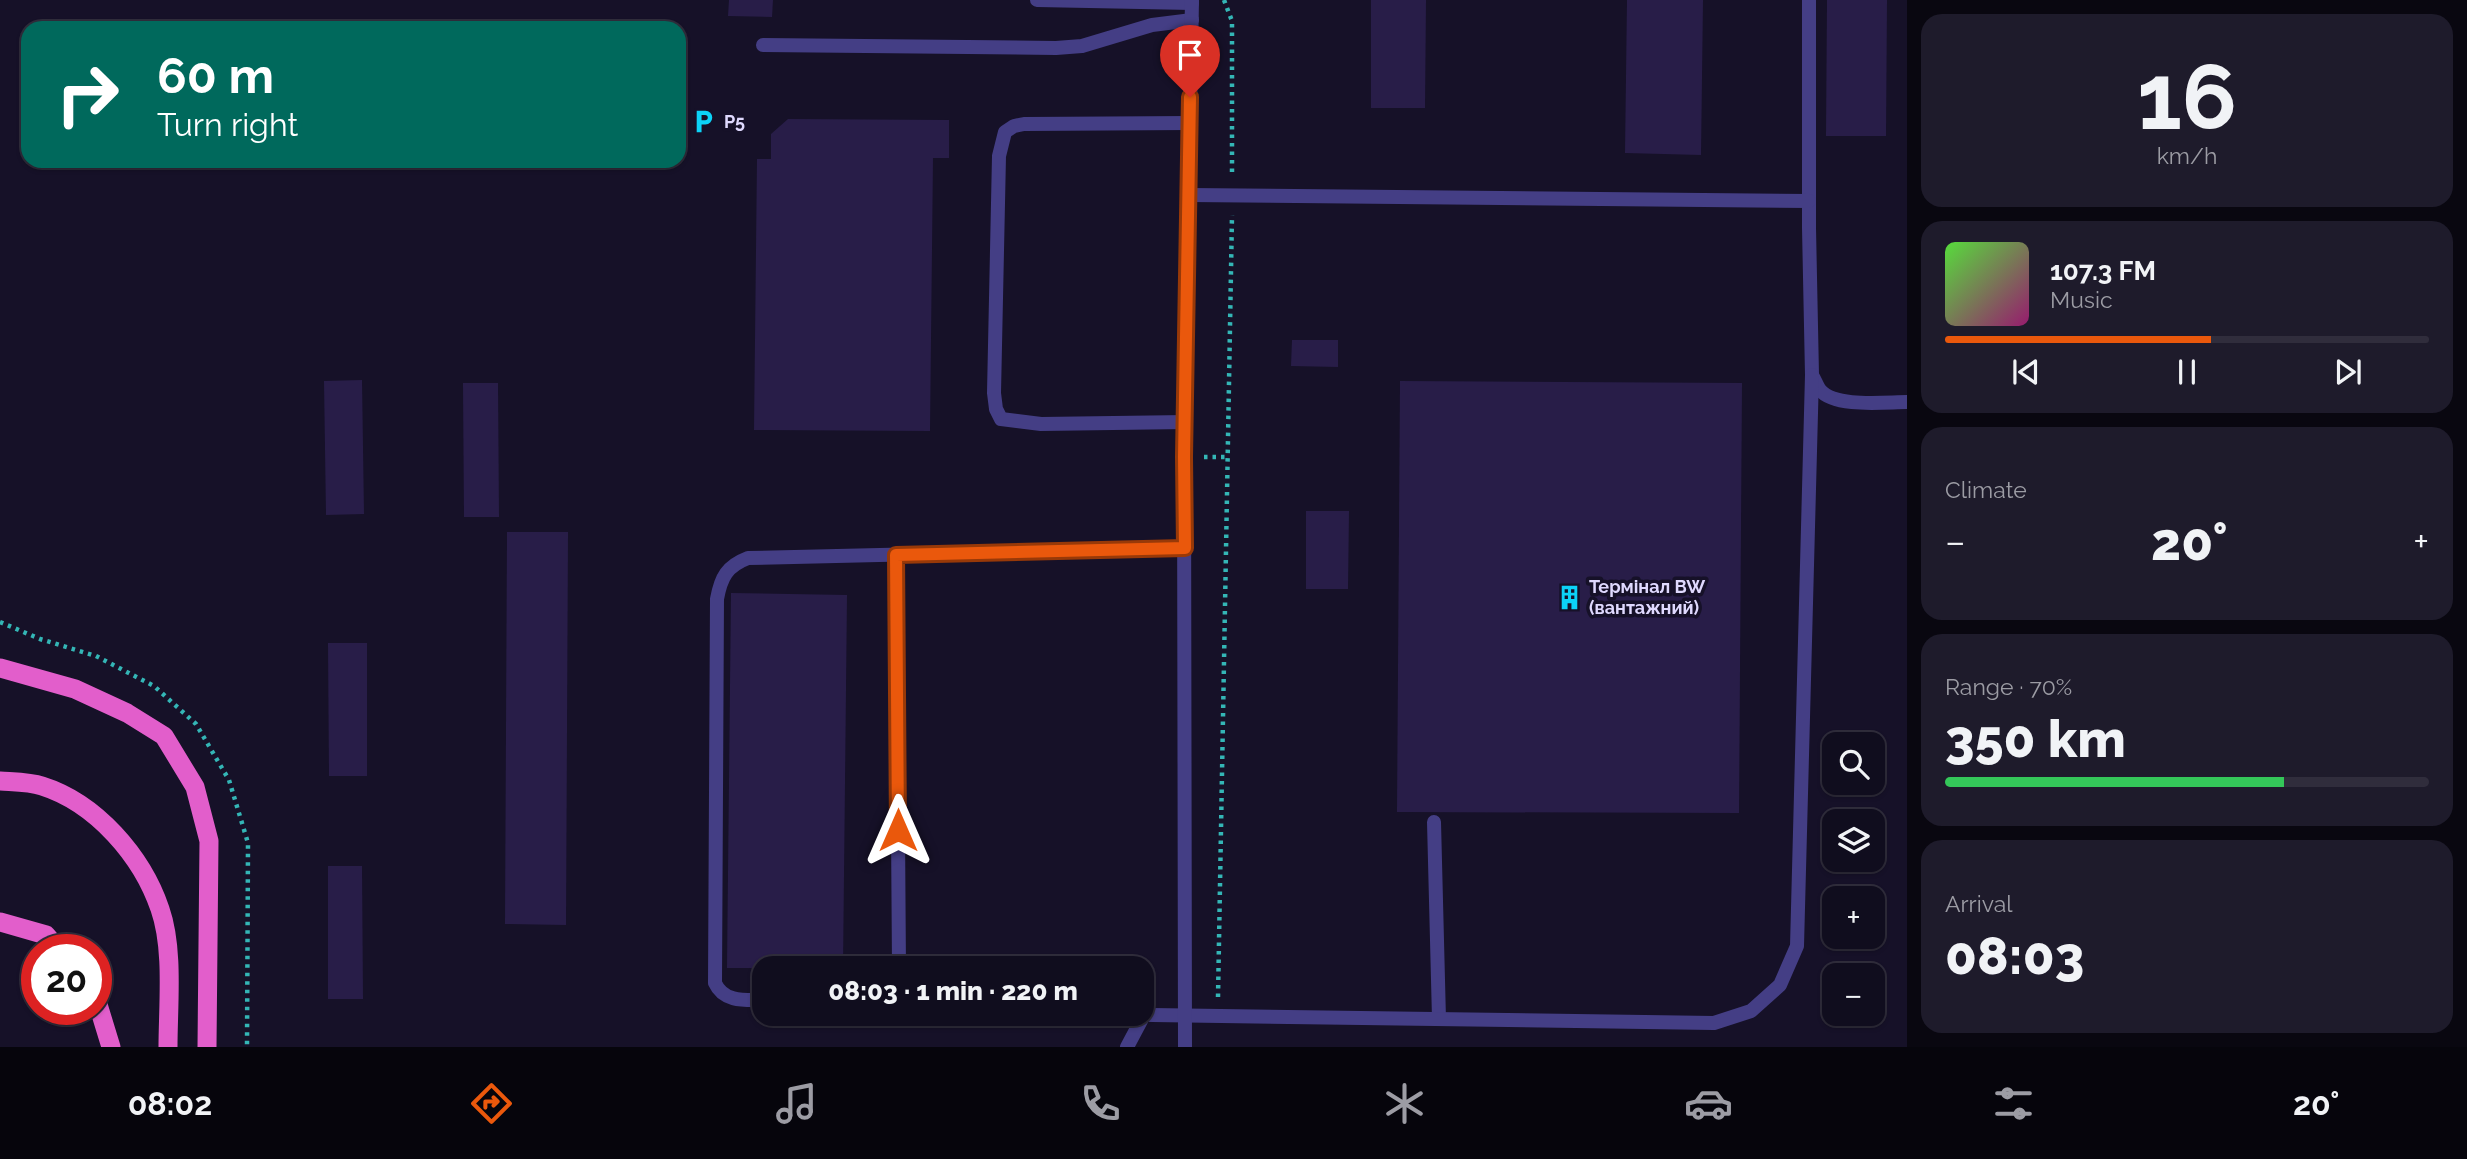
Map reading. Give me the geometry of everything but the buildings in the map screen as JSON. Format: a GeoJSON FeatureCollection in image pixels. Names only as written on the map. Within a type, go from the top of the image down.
{"type":"FeatureCollection","features":[{"type":"Feature","properties":{"kind":"highway"},"geometry":{"type":"LineString","coordinates":[[0,668],[75,690],[127,713],[164,736],[195,787],[209,841],[207,1047]]}},
{"type":"Feature","properties":{"kind":"highway"},"geometry":{"type":"LineString","coordinates":[[0,781],[41,785],[86,807],[122,842],[143,874],[160,910],[168,950],[168,1047]]}},
{"type":"Feature","properties":{"kind":"highway"},"geometry":{"type":"LineString","coordinates":[[0,922],[39,934]]}},
{"type":"Feature","properties":{"kind":"highway"},"geometry":{"type":"LineString","coordinates":[[104,1025],[111,1047]]}},
{"type":"Feature","properties":{"kind":"lane"},"geometry":{"type":"LineString","coordinates":[[1037,0],[1192,1],[1185,548],[1185,1047]]}},
{"type":"Feature","properties":{"kind":"lane"},"geometry":{"type":"LineString","coordinates":[[1154,1015],[1714,1023],[1751,1011],[1780,985],[1797,946],[1812,375],[1809,0]]}},
{"type":"Feature","properties":{"kind":"lane"},"geometry":{"type":"LineString","coordinates":[[763,45],[1056,48],[1082,46],[1152,25],[1192,20]]}},
{"type":"Feature","properties":{"kind":"lane"},"geometry":{"type":"LineString","coordinates":[[1186,422],[1041,424],[1009,421],[1001,418],[996,409],[994,394],[999,156],[1005,132],[1014,125],[1024,124],[1190,123]]}},
{"type":"Feature","properties":{"kind":"lane"},"geometry":{"type":"LineString","coordinates":[[1190,195],[1809,201]]}},
{"type":"Feature","properties":{"kind":"lane"},"geometry":{"type":"LineString","coordinates":[[1812,375],[1821,391],[1833,398],[1856,402],[1907,402]]}},
{"type":"Feature","properties":{"kind":"lane"},"geometry":{"type":"LineString","coordinates":[[752,1000],[733,999],[723,995],[715,983],[717,599],[720,582],[726,571],[732,565],[748,558],[1185,548]]}},
{"type":"Feature","properties":{"kind":"lane"},"geometry":{"type":"LineString","coordinates":[[896,555],[898,956]]}},
{"type":"Feature","properties":{"kind":"lane"},"geometry":{"type":"LineString","coordinates":[[1434,822],[1439,1020]]}},
{"type":"Feature","properties":{"kind":"lane"},"geometry":{"type":"LineString","coordinates":[[1127,1047],[1138,1026]]}},
{"type":"Feature","properties":{"kind":"path"},"geometry":{"type":"LineString","coordinates":[[1217,1017],[1232,194],[1232,21],[1224,0]]}},
{"type":"Feature","properties":{"kind":"place","name":"P5"},"geometry":{"type":"Point","coordinates":[704,122]}},
{"type":"Feature","properties":{"kind":"place","name":"Термінал BW (вантажний)"},"geometry":{"type":"Point","coordinates":[1569,597]}},
{"type":"Feature","properties":{"kind":"route"},"geometry":{"type":"LineString","coordinates":[[898,830],[896,555],[1185,548],[1190,97]]}}]}
